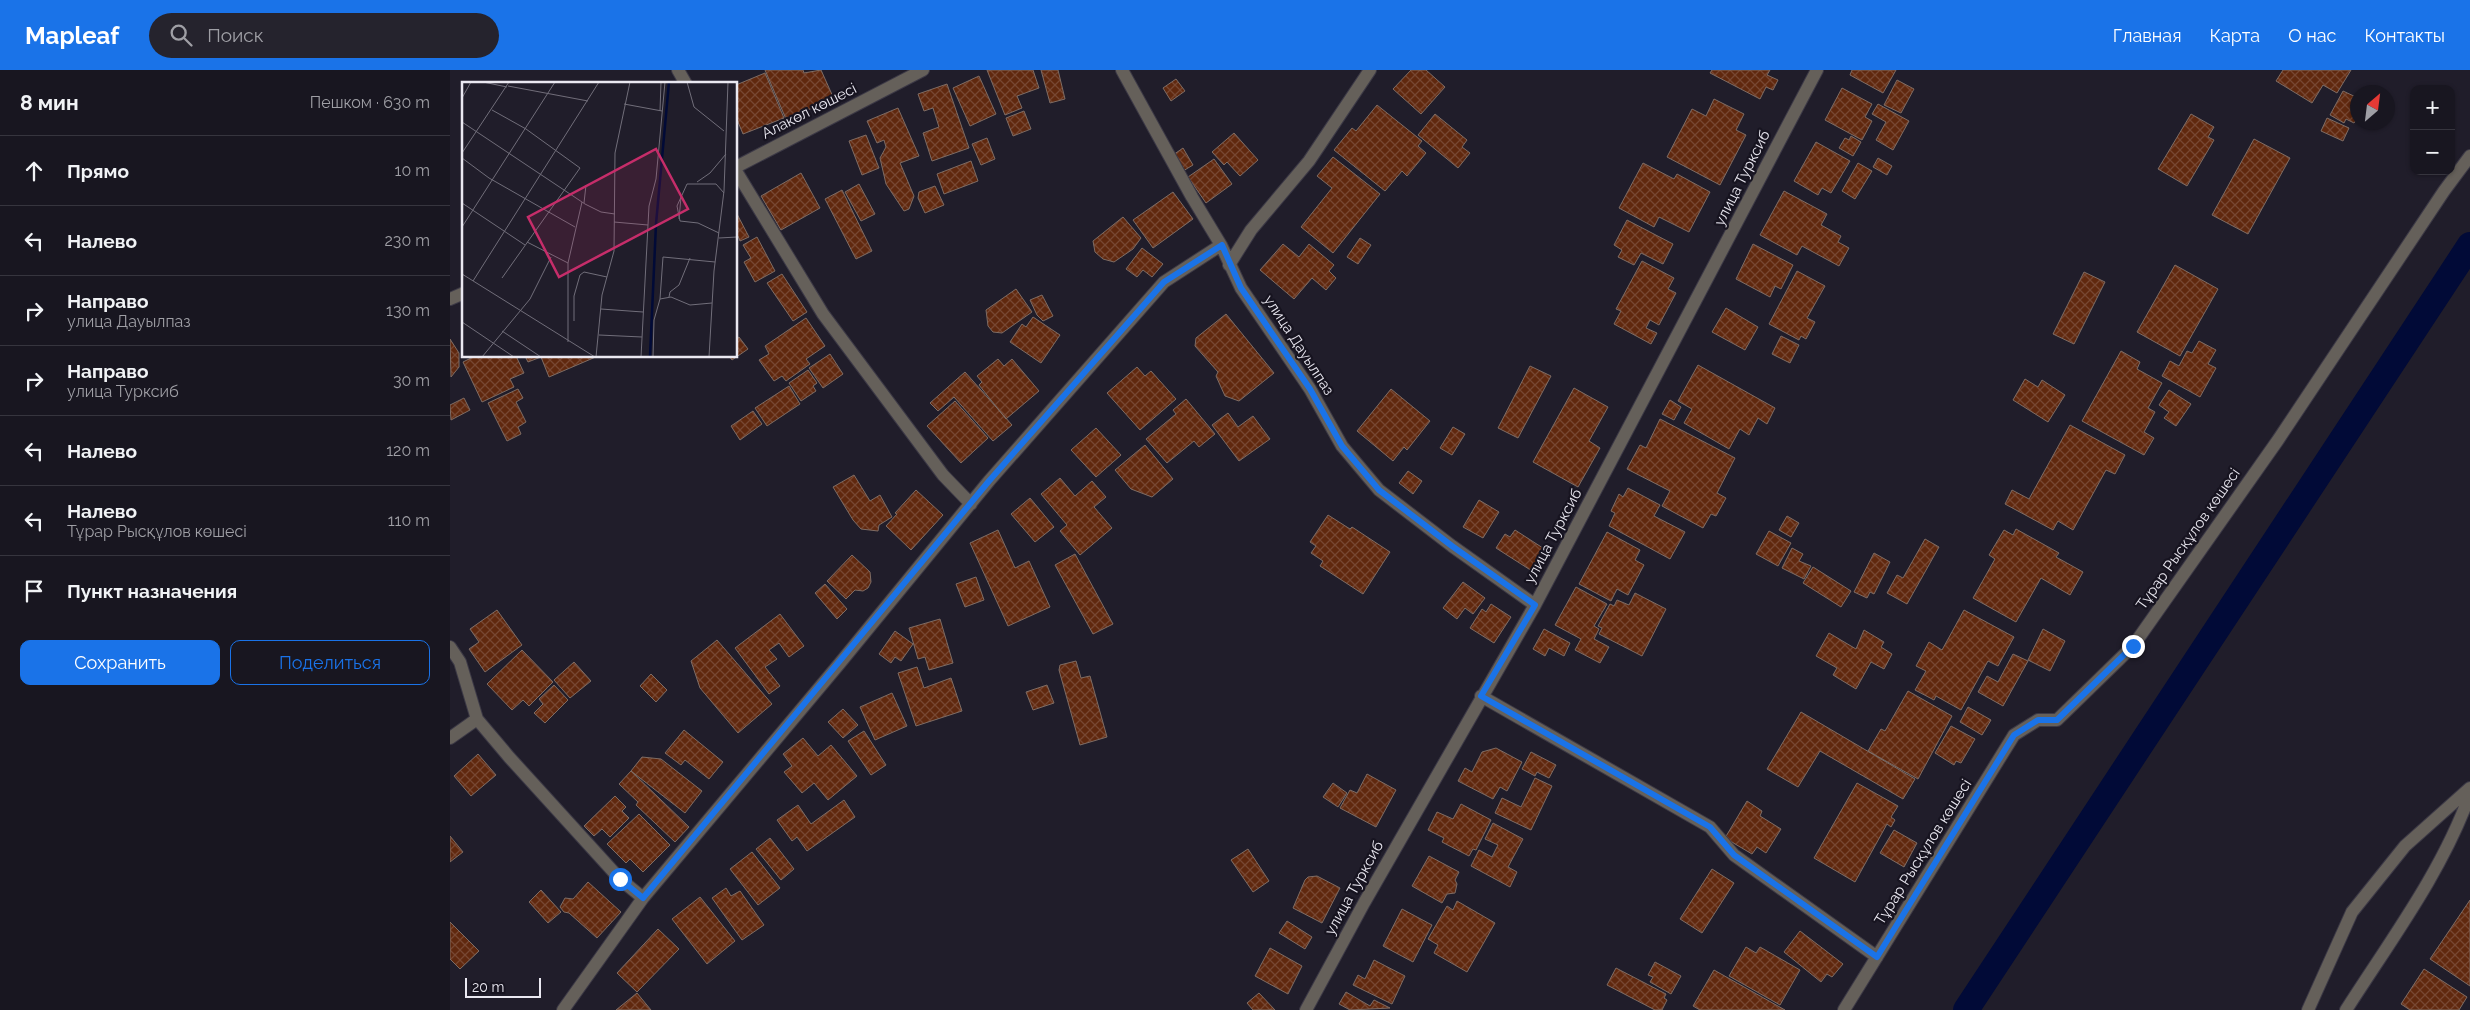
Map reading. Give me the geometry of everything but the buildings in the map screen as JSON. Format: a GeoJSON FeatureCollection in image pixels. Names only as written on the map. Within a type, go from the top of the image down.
{"type":"FeatureCollection","features":[{"type":"Feature","properties":{"kind":"street"},"geometry":{"type":"LineString","coordinates":[[678,70],[685,82]]}},
{"type":"Feature","properties":{"kind":"street","name":"Алакөл көшесі"},"geometry":{"type":"LineString","coordinates":[[738,166],[923,70]]}},
{"type":"Feature","properties":{"kind":"street","name":"улица Дауылпаз"},"geometry":{"type":"LineString","coordinates":[[1122,70],[1192,197],[1222,245],[1241,288],[1310,389],[1342,446],[1379,490],[1452,546],[1535,605]]}},
{"type":"Feature","properties":{"kind":"street"},"geometry":{"type":"LineString","coordinates":[[1229,264],[1251,230],[1309,161],[1370,70]]}},
{"type":"Feature","properties":{"kind":"street","name":"улица Турксиб"},"geometry":{"type":"LineString","coordinates":[[1306,1010],[1481,696],[1535,605],[1817,70]]}},
{"type":"Feature","properties":{"kind":"street","name":"Тұрар Рысқұлов көшесі"},"geometry":{"type":"LineString","coordinates":[[1844,1010],[2014,735],[2038,720],[2057,720],[2133,646],[2278,440],[2439,199],[2470,156]]}},
{"type":"Feature","properties":{"kind":"street"},"geometry":{"type":"LineString","coordinates":[[738,174],[823,314],[943,475],[971,504]]}},
{"type":"Feature","properties":{"kind":"street"},"geometry":{"type":"LineString","coordinates":[[563,1010],[643,898],[971,504],[1164,282],[1222,245]]}},
{"type":"Feature","properties":{"kind":"street"},"geometry":{"type":"LineString","coordinates":[[450,299],[462,293]]}},
{"type":"Feature","properties":{"kind":"street"},"geometry":{"type":"LineString","coordinates":[[450,647],[460,662],[477,719],[620,879],[643,898]]}},
{"type":"Feature","properties":{"kind":"street"},"geometry":{"type":"LineString","coordinates":[[1481,696],[1710,827],[1734,855],[1877,957]]}},
{"type":"Feature","properties":{"kind":"street"},"geometry":{"type":"LineString","coordinates":[[450,738],[477,719]]}},
{"type":"Feature","properties":{"kind":"street"},"geometry":{"type":"LineString","coordinates":[[2308,1010],[2352,912],[2406,846],[2470,788]]}},
{"type":"Feature","properties":{"kind":"street"},"geometry":{"type":"LineString","coordinates":[[2346,1010],[2419,895],[2458,827],[2470,794]]}},
{"type":"Feature","properties":{"kind":"waterway"},"geometry":{"type":"LineString","coordinates":[[1966,1010],[2470,245]]}},
{"type":"Feature","properties":{"kind":"route"},"geometry":{"type":"LineString","coordinates":[[620,879],[643,898],[840,663],[989,481],[1164,282],[1222,245],[1241,288],[1310,389],[1342,446],[1379,490],[1452,546],[1535,605],[1481,696],[1710,827],[1734,855],[1877,957],[2014,735],[2038,720],[2057,720],[2133,646]]}}]}
